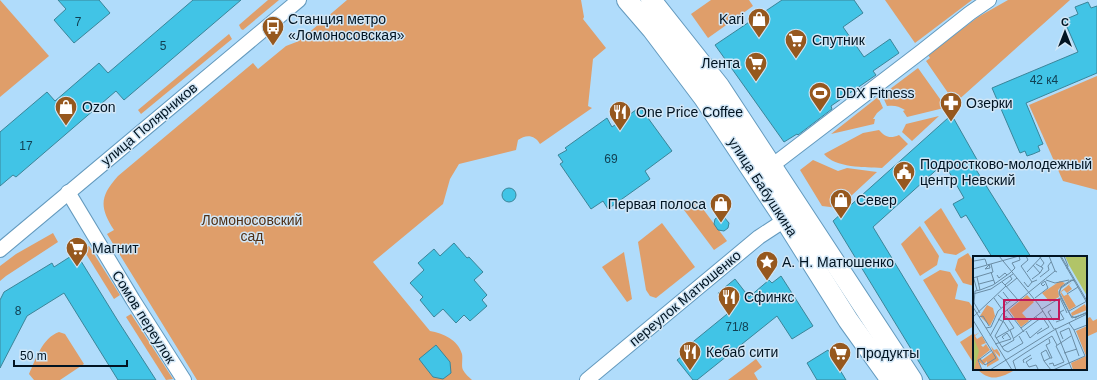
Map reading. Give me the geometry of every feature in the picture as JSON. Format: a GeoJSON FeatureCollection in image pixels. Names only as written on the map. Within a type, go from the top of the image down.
{"type":"FeatureCollection","features":[{"type":"Feature","properties":{"kind":"street","name":"улица Полярников"},"geometry":{"type":"LineString","coordinates":[[0,250],[299,0]]}},
{"type":"Feature","properties":{"kind":"street","name":"улица Бабушкина"},"geometry":{"type":"LineString","coordinates":[[627,0],[652,29],[704,98],[765,171],[912,380]]}},
{"type":"Feature","properties":{"kind":"street","name":"улица Бабушкина"},"geometry":{"type":"LineString","coordinates":[[651,0],[720,86],[765,171],[786,220],[848,320],[891,380]]}},
{"type":"Feature","properties":{"kind":"street"},"geometry":{"type":"LineString","coordinates":[[765,171],[989,0]]}},
{"type":"Feature","properties":{"kind":"street","name":"Сомов переулок"},"geometry":{"type":"LineString","coordinates":[[68,192],[133,300],[184,380]]}},
{"type":"Feature","properties":{"kind":"street","name":"переулок Матюшенко"},"geometry":{"type":"LineString","coordinates":[[587,380],[759,237],[786,220]]}},
{"type":"Feature","properties":{"kind":"green space"},"geometry":{"type":"Polygon","coordinates":[[[0,0],[49,56],[0,97],[0,0]]]}},
{"type":"Feature","properties":{"kind":"green space"},"geometry":{"type":"Polygon","coordinates":[[[268,0],[279,0],[243,30],[241,29],[239,25],[268,0]]]}},
{"type":"Feature","properties":{"kind":"green space","name":"Ломоносовский сад"},"geometry":{"type":"Polygon","coordinates":[[[347,0],[581,0],[584,17],[583,19],[606,48],[593,59],[588,106],[592,108],[540,144],[533,137],[527,136],[518,140],[516,150],[459,164],[450,179],[443,204],[373,262],[430,331],[445,335],[454,341],[462,354],[463,370],[472,380],[197,380],[107,234],[114,230],[109,222],[104,208],[105,196],[112,183],[118,176],[253,63],[258,69],[286,46],[299,41],[347,0]]]}},
{"type":"Feature","properties":{"kind":"green space"},"geometry":{"type":"Polygon","coordinates":[[[711,0],[749,0],[753,6],[708,38],[691,14],[711,0]]]}},
{"type":"Feature","properties":{"kind":"green space"},"geometry":{"type":"Polygon","coordinates":[[[885,0],[972,0],[915,43],[885,0]]]}},
{"type":"Feature","properties":{"kind":"green space"},"geometry":{"type":"Polygon","coordinates":[[[1008,0],[1070,0],[955,103],[926,61],[930,58],[928,55],[978,17],[1008,0]]]}},
{"type":"Feature","properties":{"kind":"green space"},"geometry":{"type":"Polygon","coordinates":[[[229,34],[232,39],[141,114],[138,110],[229,34]]]}},
{"type":"Feature","properties":{"kind":"green space"},"geometry":{"type":"Polygon","coordinates":[[[918,68],[945,106],[944,108],[907,117],[903,111],[905,110],[896,106],[887,106],[882,95],[918,68]]]}},
{"type":"Feature","properties":{"kind":"green space"},"geometry":{"type":"Polygon","coordinates":[[[1097,76],[1097,190],[1063,181],[1029,105],[1097,76]]]}},
{"type":"Feature","properties":{"kind":"green space"},"geometry":{"type":"Polygon","coordinates":[[[878,97],[883,108],[873,119],[875,119],[874,124],[831,134],[878,97]]]}},
{"type":"Feature","properties":{"kind":"green space"},"geometry":{"type":"Polygon","coordinates":[[[939,116],[912,141],[902,132],[906,124],[939,116]]]}},
{"type":"Feature","properties":{"kind":"green space"},"geometry":{"type":"Polygon","coordinates":[[[879,130],[888,137],[899,135],[908,144],[882,168],[851,166],[835,162],[824,154],[863,133],[879,130]]]}},
{"type":"Feature","properties":{"kind":"green space"},"geometry":{"type":"Polygon","coordinates":[[[813,160],[838,171],[847,168],[877,172],[838,208],[822,206],[800,170],[813,160]]]}},
{"type":"Feature","properties":{"kind":"green space"},"geometry":{"type":"Polygon","coordinates":[[[697,201],[727,241],[714,250],[684,210],[697,201]]]}},
{"type":"Feature","properties":{"kind":"green space"},"geometry":{"type":"Polygon","coordinates":[[[941,208],[966,249],[956,255],[944,253],[924,222],[941,208]]]}},
{"type":"Feature","properties":{"kind":"green space"},"geometry":{"type":"Polygon","coordinates":[[[662,223],[695,267],[656,298],[650,296],[646,290],[638,242],[662,223]]]}},
{"type":"Feature","properties":{"kind":"green space"},"geometry":{"type":"Polygon","coordinates":[[[920,226],[939,256],[937,265],[920,276],[901,244],[920,226]]]}},
{"type":"Feature","properties":{"kind":"green space"},"geometry":{"type":"Polygon","coordinates":[[[53,233],[58,242],[0,281],[0,266],[16,254],[53,233]]]}},
{"type":"Feature","properties":{"kind":"green space"},"geometry":{"type":"Polygon","coordinates":[[[89,246],[120,295],[114,299],[83,249],[89,246]]]}},
{"type":"Feature","properties":{"kind":"green space"},"geometry":{"type":"Polygon","coordinates":[[[624,252],[632,299],[627,302],[602,267],[624,252]]]}},
{"type":"Feature","properties":{"kind":"green space"},"geometry":{"type":"Polygon","coordinates":[[[968,253],[973,260],[973,286],[963,283],[955,270],[958,259],[968,253]]]}},
{"type":"Feature","properties":{"kind":"green space"},"geometry":{"type":"Polygon","coordinates":[[[940,270],[950,272],[958,285],[955,299],[969,302],[973,308],[973,327],[957,336],[923,280],[940,270]]]}},
{"type":"Feature","properties":{"kind":"green space"},"geometry":{"type":"Polygon","coordinates":[[[131,314],[173,379],[166,380],[126,317],[131,314]]]}},
{"type":"Feature","properties":{"kind":"green space"},"geometry":{"type":"Polygon","coordinates":[[[1090,317],[1093,321],[1097,319],[1097,332],[1087,337],[1087,318],[1090,317]]]}},
{"type":"Feature","properties":{"kind":"green space"},"geometry":{"type":"Polygon","coordinates":[[[59,332],[65,334],[84,364],[60,380],[34,380],[29,374],[40,350],[48,339],[59,332]]]}},
{"type":"Feature","properties":{"kind":"green space"},"geometry":{"type":"Polygon","coordinates":[[[973,334],[973,362],[960,342],[973,334]]]}},
{"type":"Feature","properties":{"kind":"green space"},"geometry":{"type":"Polygon","coordinates":[[[756,359],[762,367],[754,373],[758,380],[728,380],[756,359]]]}},
{"type":"Feature","properties":{"kind":"green space"},"geometry":{"type":"Polygon","coordinates":[[[978,370],[1013,371],[993,378],[981,373],[978,370]]]}},
{"type":"Feature","properties":{"kind":"building"},"geometry":{"type":"Polygon","coordinates":[[[58,0],[99,0],[110,13],[74,43],[54,20],[66,9],[58,0]]]}},
{"type":"Feature","properties":{"kind":"building"},"geometry":{"type":"Polygon","coordinates":[[[193,0],[241,0],[124,100],[116,91],[16,177],[13,175],[0,186],[0,132],[47,92],[55,101],[99,63],[108,73],[193,0]]]}},
{"type":"Feature","properties":{"kind":"building","name":"Спутник"},"geometry":{"type":"Polygon","coordinates":[[[782,0],[854,0],[863,13],[843,27],[864,57],[890,39],[899,53],[873,71],[876,75],[831,106],[832,109],[798,135],[797,134],[784,142],[715,45],[782,0]]]}},
{"type":"Feature","properties":{"kind":"building"},"geometry":{"type":"Polygon","coordinates":[[[1088,2],[1091,8],[1097,6],[1097,73],[1026,103],[1043,144],[1038,146],[1040,151],[1027,156],[1025,151],[1020,153],[992,88],[1078,52],[1064,20],[1078,14],[1075,7],[1088,2]]]}},
{"type":"Feature","properties":{"kind":"building"},"geometry":{"type":"Polygon","coordinates":[[[640,107],[672,151],[645,171],[650,179],[608,209],[603,201],[591,209],[560,164],[563,162],[558,155],[567,150],[565,148],[607,118],[612,127],[640,107]]]}},
{"type":"Feature","properties":{"kind":"building"},"geometry":{"type":"Polygon","coordinates":[[[948,118],[954,119],[980,165],[975,168],[1030,256],[991,256],[966,215],[961,218],[953,204],[964,198],[944,163],[873,227],[966,380],[930,380],[833,221],[948,118]]]}},
{"type":"Feature","properties":{"kind":"building"},"geometry":{"type":"Polygon","coordinates":[[[506,188],[512,188],[516,192],[516,198],[512,202],[506,202],[502,198],[502,192],[506,188]]]}},
{"type":"Feature","properties":{"kind":"building","name":"Первая полоса"},"geometry":{"type":"Polygon","coordinates":[[[719,216],[724,217],[729,223],[728,228],[724,231],[718,230],[714,224],[715,219],[719,216]]]}},
{"type":"Feature","properties":{"kind":"building"},"geometry":{"type":"Polygon","coordinates":[[[454,243],[467,258],[469,257],[483,272],[474,280],[487,295],[482,300],[487,306],[470,321],[464,315],[456,323],[443,309],[434,317],[420,300],[423,297],[410,283],[424,270],[418,263],[434,249],[440,256],[454,243]]]}},
{"type":"Feature","properties":{"kind":"building"},"geometry":{"type":"Polygon","coordinates":[[[76,253],[156,380],[118,380],[64,293],[27,316],[0,368],[0,300],[4,292],[52,263],[54,267],[76,253]]]}},
{"type":"Feature","properties":{"kind":"building"},"geometry":{"type":"Polygon","coordinates":[[[781,276],[813,326],[792,339],[777,316],[697,380],[693,380],[677,360],[686,353],[683,350],[732,310],[718,293],[735,279],[749,297],[769,280],[772,283],[781,276]]]}},
{"type":"Feature","properties":{"kind":"building"},"geometry":{"type":"Polygon","coordinates":[[[436,345],[450,362],[451,373],[443,379],[433,377],[419,359],[436,345]]]}},
{"type":"Feature","properties":{"kind":"building"},"geometry":{"type":"Polygon","coordinates":[[[828,350],[846,380],[817,380],[807,363],[828,350]]]}},
{"type":"Feature","properties":{"kind":"place","name":"Kari"},"geometry":{"type":"Point","coordinates":[759,38]}},
{"type":"Feature","properties":{"kind":"place","name":"Станция метро «Ломоносовская»"},"geometry":{"type":"Point","coordinates":[273,46]}},
{"type":"Feature","properties":{"kind":"place","name":"Спутник"},"geometry":{"type":"Point","coordinates":[796,60]}},
{"type":"Feature","properties":{"kind":"place","name":"Лента"},"geometry":{"type":"Point","coordinates":[756,82]}},
{"type":"Feature","properties":{"kind":"place","name":"DDX Fitness"},"geometry":{"type":"Point","coordinates":[820,112]}},
{"type":"Feature","properties":{"kind":"place","name":"Озерки"},"geometry":{"type":"Point","coordinates":[951,122]}},
{"type":"Feature","properties":{"kind":"place","name":"Ozon"},"geometry":{"type":"Point","coordinates":[66,126]}},
{"type":"Feature","properties":{"kind":"place","name":"One Price Coffee"},"geometry":{"type":"Point","coordinates":[620,132]}},
{"type":"Feature","properties":{"kind":"place","name":"Подростково-молодежный центр Невский"},"geometry":{"type":"Point","coordinates":[904,192]}},
{"type":"Feature","properties":{"kind":"place","name":"Север"},"geometry":{"type":"Point","coordinates":[841,220]}},
{"type":"Feature","properties":{"kind":"place","name":"Первая полоса"},"geometry":{"type":"Point","coordinates":[721,224]}},
{"type":"Feature","properties":{"kind":"place","name":"Магнит"},"geometry":{"type":"Point","coordinates":[77,268]}},
{"type":"Feature","properties":{"kind":"place","name":"А. Н. Матюшенко"},"geometry":{"type":"Point","coordinates":[767,282]}},
{"type":"Feature","properties":{"kind":"place","name":"Сфинкс"},"geometry":{"type":"Point","coordinates":[729,316]}},
{"type":"Feature","properties":{"kind":"place","name":"Кебаб сити"},"geometry":{"type":"Point","coordinates":[690,372]}},
{"type":"Feature","properties":{"kind":"place","name":"Продукты"},"geometry":{"type":"Point","coordinates":[840,372]}}]}
